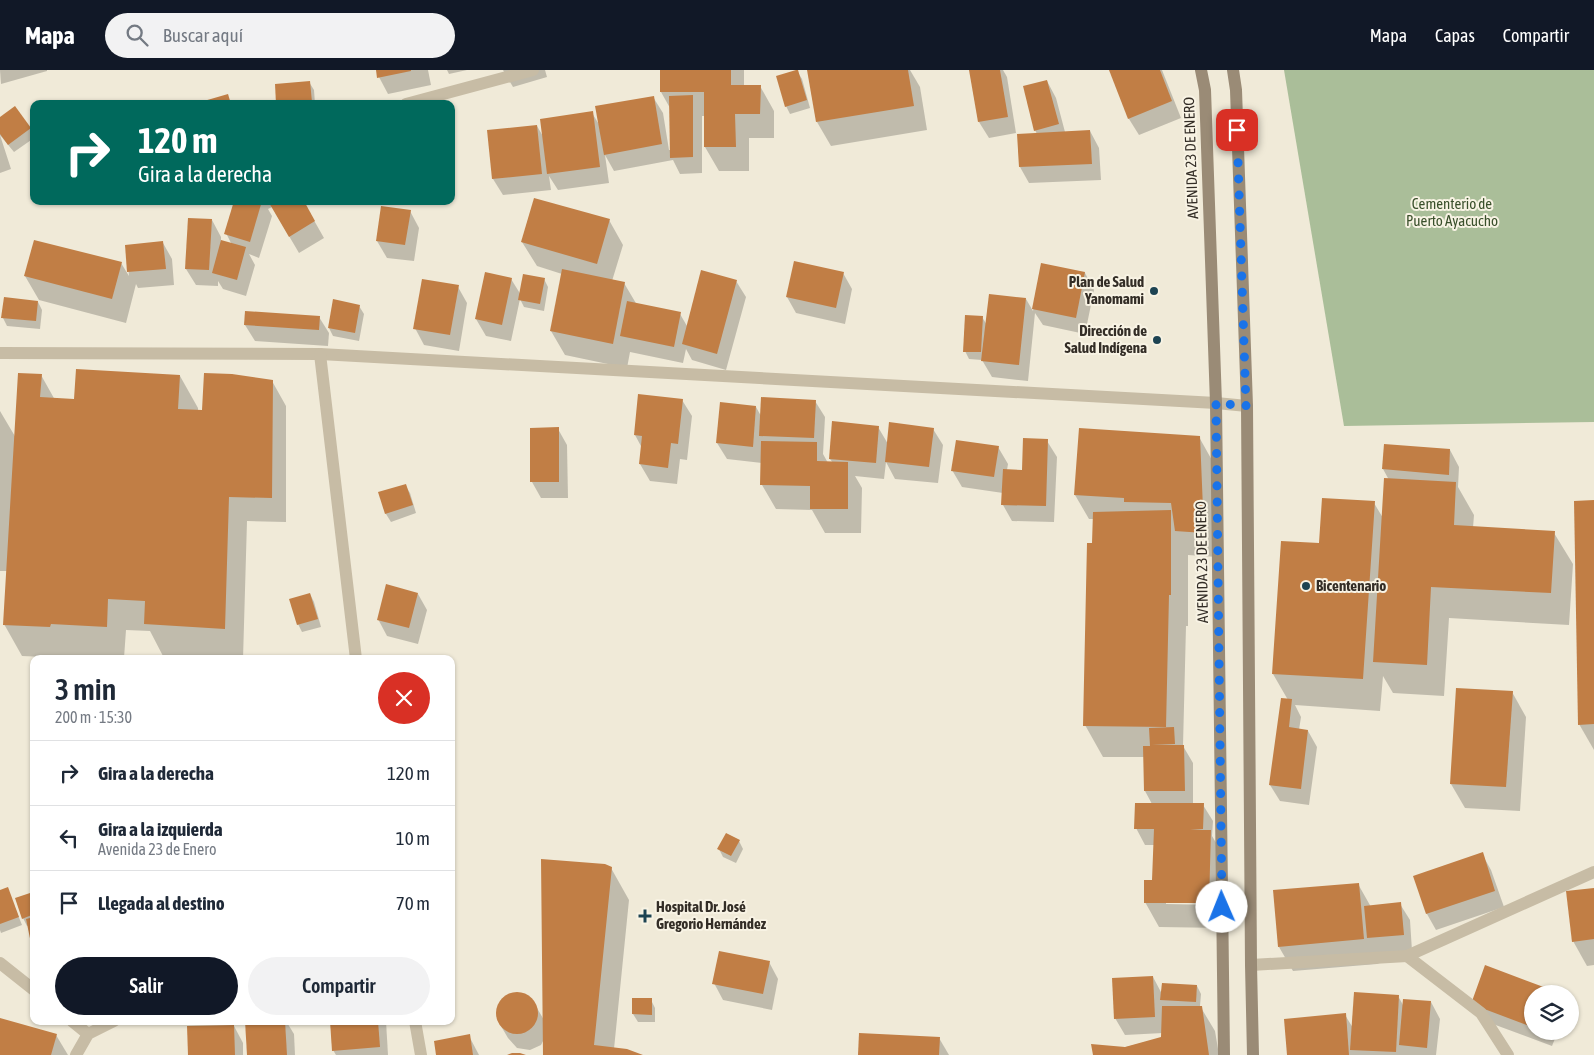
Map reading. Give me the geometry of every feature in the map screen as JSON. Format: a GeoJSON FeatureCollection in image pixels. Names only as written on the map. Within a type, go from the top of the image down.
{"type":"FeatureCollection","features":[{"type":"Feature","properties":{"kind":"main road","name":"AVENIDA 23 DE ENERO"},"geometry":{"type":"LineString","coordinates":[[1201,70],[1206,90],[1216,403],[1224,1055]]}},
{"type":"Feature","properties":{"kind":"main road"},"geometry":{"type":"LineString","coordinates":[[1233,70],[1236,90],[1246,406],[1253,1055]]}},
{"type":"Feature","properties":{"kind":"street"},"geometry":{"type":"LineString","coordinates":[[421,100],[533,70]]}},
{"type":"Feature","properties":{"kind":"street"},"geometry":{"type":"LineString","coordinates":[[0,353],[320,354],[1246,406]]}},
{"type":"Feature","properties":{"kind":"street"},"geometry":{"type":"LineString","coordinates":[[320,354],[356,655]]}},
{"type":"Feature","properties":{"kind":"street"},"geometry":{"type":"LineString","coordinates":[[1251,965],[1407,956],[1594,872]]}},
{"type":"Feature","properties":{"kind":"street"},"geometry":{"type":"LineString","coordinates":[[1407,956],[1481,1013],[1508,1055]]}},
{"type":"Feature","properties":{"kind":"street"},"geometry":{"type":"LineString","coordinates":[[0,963],[30,987]]}},
{"type":"Feature","properties":{"kind":"street"},"geometry":{"type":"LineString","coordinates":[[77,1025],[88,1034]]}},
{"type":"Feature","properties":{"kind":"street"},"geometry":{"type":"LineString","coordinates":[[76,1055],[88,1034],[106,1025]]}},
{"type":"Feature","properties":{"kind":"street"},"geometry":{"type":"LineString","coordinates":[[416,1025],[421,1055]]}},
{"type":"Feature","properties":{"kind":"green space","name":"Cementerio de Puerto Ayacucho"},"geometry":{"type":"Polygon","coordinates":[[[1284,70],[1594,70],[1594,422],[1344,426],[1284,70]]]}},
{"type":"Feature","properties":{"kind":"building"},"geometry":{"type":"Polygon","coordinates":[[[376,70],[411,70],[411,71],[377,78],[376,70]]]}},
{"type":"Feature","properties":{"kind":"building"},"geometry":{"type":"Polygon","coordinates":[[[660,70],[731,70],[731,85],[761,85],[760,114],[735,114],[736,147],[704,147],[704,92],[660,92],[660,70]]]}},
{"type":"Feature","properties":{"kind":"building"},"geometry":{"type":"Polygon","coordinates":[[[798,70],[807,100],[785,107],[776,76],[798,70]]]}},
{"type":"Feature","properties":{"kind":"building"},"geometry":{"type":"Polygon","coordinates":[[[807,70],[908,70],[914,106],[816,122],[807,70]]]}},
{"type":"Feature","properties":{"kind":"building"},"geometry":{"type":"Polygon","coordinates":[[[969,70],[1000,70],[1008,117],[978,122],[969,70]]]}},
{"type":"Feature","properties":{"kind":"building"},"geometry":{"type":"Polygon","coordinates":[[[1109,70],[1160,70],[1172,101],[1128,119],[1109,70]]]}},
{"type":"Feature","properties":{"kind":"building"},"geometry":{"type":"Polygon","coordinates":[[[1047,80],[1059,124],[1034,131],[1023,86],[1047,80]]]}},
{"type":"Feature","properties":{"kind":"building"},"geometry":{"type":"Polygon","coordinates":[[[310,81],[312,100],[276,100],[275,84],[310,81]]]}},
{"type":"Feature","properties":{"kind":"building"},"geometry":{"type":"Polygon","coordinates":[[[228,94],[230,100],[207,100],[228,94]]]}},
{"type":"Feature","properties":{"kind":"building"},"geometry":{"type":"Polygon","coordinates":[[[693,95],[693,157],[670,158],[669,96],[693,95]]]}},
{"type":"Feature","properties":{"kind":"building"},"geometry":{"type":"Polygon","coordinates":[[[654,96],[662,144],[604,155],[595,106],[654,96]]]}},
{"type":"Feature","properties":{"kind":"building"},"geometry":{"type":"Polygon","coordinates":[[[15,106],[30,129],[8,145],[0,134],[0,117],[15,106]]]}},
{"type":"Feature","properties":{"kind":"building"},"geometry":{"type":"Polygon","coordinates":[[[593,111],[600,167],[547,174],[540,119],[593,111]]]}},
{"type":"Feature","properties":{"kind":"building"},"geometry":{"type":"Polygon","coordinates":[[[537,125],[542,174],[492,179],[487,130],[537,125]]]}},
{"type":"Feature","properties":{"kind":"building"},"geometry":{"type":"Polygon","coordinates":[[[1090,130],[1092,164],[1019,167],[1017,134],[1090,130]]]}},
{"type":"Feature","properties":{"kind":"building"},"geometry":{"type":"Polygon","coordinates":[[[534,198],[610,219],[597,264],[521,242],[534,198]]]}},
{"type":"Feature","properties":{"kind":"building"},"geometry":{"type":"Polygon","coordinates":[[[233,205],[261,205],[250,242],[224,234],[233,205]]]}},
{"type":"Feature","properties":{"kind":"building"},"geometry":{"type":"Polygon","coordinates":[[[270,205],[306,205],[315,221],[289,237],[270,205]]]}},
{"type":"Feature","properties":{"kind":"building"},"geometry":{"type":"Polygon","coordinates":[[[381,206],[411,210],[405,245],[376,241],[381,206]]]}},
{"type":"Feature","properties":{"kind":"building"},"geometry":{"type":"Polygon","coordinates":[[[188,218],[212,219],[209,270],[185,269],[188,218]]]}},
{"type":"Feature","properties":{"kind":"building"},"geometry":{"type":"Polygon","coordinates":[[[34,240],[122,262],[112,299],[24,276],[34,240]]]}},
{"type":"Feature","properties":{"kind":"building"},"geometry":{"type":"Polygon","coordinates":[[[221,240],[246,247],[237,280],[212,273],[221,240]]]}},
{"type":"Feature","properties":{"kind":"building"},"geometry":{"type":"Polygon","coordinates":[[[163,241],[166,269],[127,272],[125,245],[163,241]]]}},
{"type":"Feature","properties":{"kind":"building"},"geometry":{"type":"Polygon","coordinates":[[[794,261],[844,272],[836,308],[786,297],[794,261]]]}},
{"type":"Feature","properties":{"kind":"building"},"geometry":{"type":"Polygon","coordinates":[[[1041,263],[1085,272],[1076,318],[1032,309],[1041,263]]]}},
{"type":"Feature","properties":{"kind":"building"},"geometry":{"type":"Polygon","coordinates":[[[562,269],[625,282],[613,344],[550,331],[562,269]]]}},
{"type":"Feature","properties":{"kind":"building"},"geometry":{"type":"Polygon","coordinates":[[[701,270],[737,280],[717,354],[682,344],[701,270]]]}},
{"type":"Feature","properties":{"kind":"building"},"geometry":{"type":"Polygon","coordinates":[[[485,272],[512,278],[502,325],[475,319],[485,272]]]}},
{"type":"Feature","properties":{"kind":"building"},"geometry":{"type":"Polygon","coordinates":[[[523,274],[545,278],[540,304],[518,300],[523,274]]]}},
{"type":"Feature","properties":{"kind":"building"},"geometry":{"type":"Polygon","coordinates":[[[422,279],[459,285],[450,335],[413,329],[422,279]]]}},
{"type":"Feature","properties":{"kind":"building"},"geometry":{"type":"Polygon","coordinates":[[[989,294],[1026,298],[1019,365],[981,361],[989,294]]]}},
{"type":"Feature","properties":{"kind":"building"},"geometry":{"type":"Polygon","coordinates":[[[4,297],[38,301],[36,321],[1,318],[4,297]]]}},
{"type":"Feature","properties":{"kind":"building"},"geometry":{"type":"Polygon","coordinates":[[[333,299],[360,305],[355,333],[328,328],[333,299]]]}},
{"type":"Feature","properties":{"kind":"building"},"geometry":{"type":"Polygon","coordinates":[[[627,301],[681,312],[674,347],[620,336],[627,301]]]}},
{"type":"Feature","properties":{"kind":"building"},"geometry":{"type":"Polygon","coordinates":[[[245,311],[320,316],[319,330],[244,325],[245,311]]]}},
{"type":"Feature","properties":{"kind":"building"},"geometry":{"type":"Polygon","coordinates":[[[965,315],[983,316],[981,352],[963,352],[965,315]]]}},
{"type":"Feature","properties":{"kind":"building"},"geometry":{"type":"Polygon","coordinates":[[[76,369],[180,375],[178,409],[202,410],[204,373],[232,374],[273,380],[272,498],[229,497],[225,629],[144,624],[145,601],[108,599],[107,627],[51,624],[50,627],[3,625],[18,373],[42,374],[40,397],[74,399],[76,369]]]}},
{"type":"Feature","properties":{"kind":"building"},"geometry":{"type":"Polygon","coordinates":[[[638,394],[683,399],[678,444],[671,443],[668,468],[639,464],[642,436],[634,435],[638,394]]]}},
{"type":"Feature","properties":{"kind":"building"},"geometry":{"type":"Polygon","coordinates":[[[761,397],[816,400],[814,438],[759,436],[761,397]]]}},
{"type":"Feature","properties":{"kind":"building"},"geometry":{"type":"Polygon","coordinates":[[[720,402],[756,406],[753,447],[716,443],[720,402]]]}},
{"type":"Feature","properties":{"kind":"building"},"geometry":{"type":"Polygon","coordinates":[[[832,421],[879,426],[876,463],[829,459],[832,421]]]}},
{"type":"Feature","properties":{"kind":"building"},"geometry":{"type":"Polygon","coordinates":[[[889,422],[934,428],[929,467],[885,462],[889,422]]]}},
{"type":"Feature","properties":{"kind":"building"},"geometry":{"type":"Polygon","coordinates":[[[559,427],[559,482],[530,482],[530,428],[559,427]]]}},
{"type":"Feature","properties":{"kind":"building"},"geometry":{"type":"Polygon","coordinates":[[[1079,428],[1200,436],[1204,533],[1175,531],[1171,503],[1124,502],[1124,498],[1074,495],[1079,428]]]}},
{"type":"Feature","properties":{"kind":"building"},"geometry":{"type":"Polygon","coordinates":[[[1023,438],[1048,439],[1046,506],[1001,505],[1003,469],[1022,470],[1023,438]]]}},
{"type":"Feature","properties":{"kind":"building"},"geometry":{"type":"Polygon","coordinates":[[[956,440],[999,446],[994,477],[951,471],[956,440]]]}},
{"type":"Feature","properties":{"kind":"building"},"geometry":{"type":"Polygon","coordinates":[[[761,441],[817,442],[817,461],[848,462],[848,509],[810,509],[810,486],[760,485],[761,441]]]}},
{"type":"Feature","properties":{"kind":"building"},"geometry":{"type":"Polygon","coordinates":[[[1384,444],[1450,449],[1449,475],[1382,469],[1384,444]]]}},
{"type":"Feature","properties":{"kind":"building"},"geometry":{"type":"Polygon","coordinates":[[[1384,478],[1456,482],[1454,525],[1555,531],[1551,593],[1431,587],[1427,665],[1373,662],[1384,478]]]}},
{"type":"Feature","properties":{"kind":"building"},"geometry":{"type":"Polygon","coordinates":[[[406,484],[413,505],[385,514],[378,492],[406,484]]]}},
{"type":"Feature","properties":{"kind":"building"},"geometry":{"type":"Polygon","coordinates":[[[1322,498],[1375,501],[1363,679],[1272,674],[1281,541],[1319,543],[1322,498]]]}},
{"type":"Feature","properties":{"kind":"building"},"geometry":{"type":"Polygon","coordinates":[[[1594,500],[1594,724],[1578,725],[1574,501],[1594,500]]]}},
{"type":"Feature","properties":{"kind":"building"},"geometry":{"type":"Polygon","coordinates":[[[1171,510],[1171,595],[1169,595],[1166,727],[1083,726],[1087,543],[1092,543],[1093,512],[1171,510]]]}},
{"type":"Feature","properties":{"kind":"building"},"geometry":{"type":"Polygon","coordinates":[[[386,584],[418,593],[409,628],[377,620],[386,584]]]}},
{"type":"Feature","properties":{"kind":"building"},"geometry":{"type":"Polygon","coordinates":[[[310,593],[318,619],[297,625],[289,599],[310,593]]]}},
{"type":"Feature","properties":{"kind":"building"},"geometry":{"type":"Polygon","coordinates":[[[1456,688],[1513,691],[1506,787],[1450,784],[1456,688]]]}},
{"type":"Feature","properties":{"kind":"building"},"geometry":{"type":"Polygon","coordinates":[[[1281,698],[1292,699],[1289,727],[1308,730],[1301,789],[1269,785],[1281,698]]]}},
{"type":"Feature","properties":{"kind":"building"},"geometry":{"type":"Polygon","coordinates":[[[1174,727],[1175,744],[1152,745],[1184,745],[1185,791],[1144,791],[1143,746],[1150,746],[1149,728],[1174,727]]]}},
{"type":"Feature","properties":{"kind":"building"},"geometry":{"type":"Polygon","coordinates":[[[1135,803],[1204,803],[1203,829],[1190,830],[1211,830],[1209,903],[1144,903],[1144,880],[1152,880],[1154,829],[1134,829],[1135,803]]]}},
{"type":"Feature","properties":{"kind":"building"},"geometry":{"type":"Polygon","coordinates":[[[726,833],[740,840],[731,856],[717,849],[726,833]]]}},
{"type":"Feature","properties":{"kind":"building"},"geometry":{"type":"Polygon","coordinates":[[[1483,852],[1495,891],[1426,914],[1413,876],[1483,852]]]}},
{"type":"Feature","properties":{"kind":"building"},"geometry":{"type":"Polygon","coordinates":[[[541,859],[605,864],[612,867],[594,1045],[627,1049],[643,1055],[543,1055],[541,859]]]}},
{"type":"Feature","properties":{"kind":"building"},"geometry":{"type":"Polygon","coordinates":[[[1359,883],[1364,939],[1278,947],[1273,890],[1359,883]]]}},
{"type":"Feature","properties":{"kind":"building"},"geometry":{"type":"Polygon","coordinates":[[[8,887],[19,917],[0,924],[0,890],[8,887]]]}},
{"type":"Feature","properties":{"kind":"building"},"geometry":{"type":"Polygon","coordinates":[[[1594,888],[1594,939],[1572,942],[1566,891],[1594,888]]]}},
{"type":"Feature","properties":{"kind":"building"},"geometry":{"type":"Polygon","coordinates":[[[30,893],[30,916],[22,919],[15,898],[30,893]]]}},
{"type":"Feature","properties":{"kind":"building"},"geometry":{"type":"Polygon","coordinates":[[[1401,902],[1404,935],[1367,938],[1364,906],[1401,902]]]}},
{"type":"Feature","properties":{"kind":"building"},"geometry":{"type":"Polygon","coordinates":[[[30,918],[30,938],[26,919],[30,918]]]}},
{"type":"Feature","properties":{"kind":"building"},"geometry":{"type":"Polygon","coordinates":[[[719,951],[770,961],[763,994],[712,984],[719,951]]]}},
{"type":"Feature","properties":{"kind":"building"},"geometry":{"type":"Polygon","coordinates":[[[1485,965],[1538,985],[1524,985],[1524,1024],[1471,1004],[1485,965]]]}},
{"type":"Feature","properties":{"kind":"building"},"geometry":{"type":"Polygon","coordinates":[[[1153,976],[1155,1017],[1114,1019],[1112,978],[1153,976]]]}},
{"type":"Feature","properties":{"kind":"building"},"geometry":{"type":"Polygon","coordinates":[[[1162,983],[1197,985],[1196,1002],[1160,1000],[1162,983]]]}},
{"type":"Feature","properties":{"kind":"building"},"geometry":{"type":"Polygon","coordinates":[[[521,992],[529,995],[535,1001],[538,1013],[535,1025],[529,1031],[513,1034],[505,1031],[499,1025],[496,1009],[499,1001],[505,995],[521,992]]]}},
{"type":"Feature","properties":{"kind":"building"},"geometry":{"type":"Polygon","coordinates":[[[1354,992],[1399,995],[1396,1052],[1350,1050],[1354,992]]]}},
{"type":"Feature","properties":{"kind":"building"},"geometry":{"type":"Polygon","coordinates":[[[632,998],[652,998],[652,1015],[632,1014],[632,998]]]}},
{"type":"Feature","properties":{"kind":"building"},"geometry":{"type":"Polygon","coordinates":[[[1403,999],[1431,1001],[1427,1048],[1399,1045],[1403,999]]]}},
{"type":"Feature","properties":{"kind":"building"},"geometry":{"type":"Polygon","coordinates":[[[1162,1006],[1202,1006],[1209,1055],[1093,1055],[1091,1044],[1125,1047],[1161,1037],[1162,1006]]]}},
{"type":"Feature","properties":{"kind":"building"},"geometry":{"type":"Polygon","coordinates":[[[1346,1013],[1349,1055],[1287,1055],[1284,1019],[1346,1013]]]}},
{"type":"Feature","properties":{"kind":"building"},"geometry":{"type":"Polygon","coordinates":[[[0,1018],[57,1034],[51,1055],[0,1055],[0,1018]]]}},
{"type":"Feature","properties":{"kind":"building"},"geometry":{"type":"Polygon","coordinates":[[[234,1025],[235,1055],[188,1055],[187,1026],[234,1025]]]}},
{"type":"Feature","properties":{"kind":"building"},"geometry":{"type":"Polygon","coordinates":[[[245,1025],[285,1025],[287,1055],[247,1055],[245,1025]]]}},
{"type":"Feature","properties":{"kind":"building"},"geometry":{"type":"Polygon","coordinates":[[[330,1025],[378,1025],[380,1047],[332,1051],[330,1025]]]}},
{"type":"Feature","properties":{"kind":"building"},"geometry":{"type":"Polygon","coordinates":[[[859,1033],[940,1037],[939,1055],[858,1055],[859,1033]]]}},
{"type":"Feature","properties":{"kind":"building"},"geometry":{"type":"Polygon","coordinates":[[[470,1034],[473,1055],[436,1055],[434,1041],[470,1034]]]}},
{"type":"Feature","properties":{"kind":"building"},"geometry":{"type":"Polygon","coordinates":[[[520,1053],[526,1055],[507,1055],[520,1053]]]}},
{"type":"Feature","properties":{"kind":"place","name":"Plan de Salud Yanomami"},"geometry":{"type":"Point","coordinates":[1154,291]}},
{"type":"Feature","properties":{"kind":"place","name":"Dirección de Salud Indígena"},"geometry":{"type":"Point","coordinates":[1157,340]}},
{"type":"Feature","properties":{"kind":"place","name":"Bicentenario"},"geometry":{"type":"Point","coordinates":[1306,586]}},
{"type":"Feature","properties":{"kind":"place","name":"Hospital Dr. José Gregorio Hernández"},"geometry":{"type":"Point","coordinates":[645,916]}},
{"type":"Feature","properties":{"kind":"route"},"geometry":{"type":"LineString","coordinates":[[1222,907],[1216,403],[1246,406],[1237,130]]}}]}
